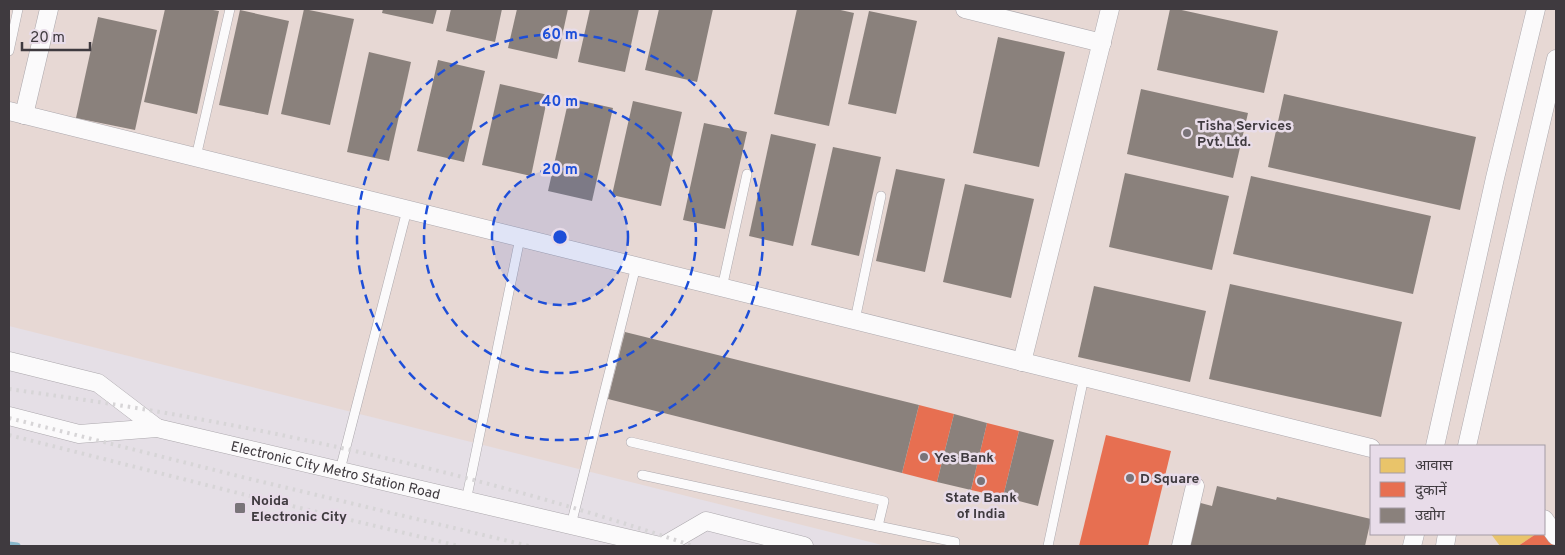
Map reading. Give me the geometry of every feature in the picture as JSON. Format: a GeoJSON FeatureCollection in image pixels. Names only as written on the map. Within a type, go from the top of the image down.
{"type":"FeatureCollection","features":[{"type":"Feature","properties":{"kind":"street"},"geometry":{"type":"LineString","coordinates":[[50,9],[16,113],[1370,448]]}},
{"type":"Feature","properties":{"kind":"street"},"geometry":{"type":"LineString","coordinates":[[965,9],[1102,43]]}},
{"type":"Feature","properties":{"kind":"street"},"geometry":{"type":"LineString","coordinates":[[1022,362],[1110,9]]}},
{"type":"Feature","properties":{"kind":"street"},"geometry":{"type":"LineString","coordinates":[[1435,445],[1495,178],[1536,9]]}},
{"type":"Feature","properties":{"kind":"street"},"geometry":{"type":"LineString","coordinates":[[1467,445],[1556,59]]}},
{"type":"Feature","properties":{"kind":"street"},"geometry":{"type":"LineString","coordinates":[[9,361],[98,383],[157,428]]}},
{"type":"Feature","properties":{"kind":"street","name":"Electronic City Metro Station Road"},"geometry":{"type":"LineString","coordinates":[[9,416],[79,434],[157,428],[661,546]]}},
{"type":"Feature","properties":{"kind":"street"},"geometry":{"type":"LineString","coordinates":[[1182,546],[1195,486]]}},
{"type":"Feature","properties":{"kind":"street"},"geometry":{"type":"LineString","coordinates":[[1545,520],[1556,536]]}},
{"type":"Feature","properties":{"kind":"street"},"geometry":{"type":"LineString","coordinates":[[661,546],[706,521],[804,546]]}},
{"type":"Feature","properties":{"kind":"lane"},"geometry":{"type":"LineString","coordinates":[[9,51],[18,9]]}},
{"type":"Feature","properties":{"kind":"lane"},"geometry":{"type":"LineString","coordinates":[[196,157],[230,9]]}},
{"type":"Feature","properties":{"kind":"lane"},"geometry":{"type":"LineString","coordinates":[[722,288],[747,174]]}},
{"type":"Feature","properties":{"kind":"lane"},"geometry":{"type":"LineString","coordinates":[[855,320],[881,196]]}},
{"type":"Feature","properties":{"kind":"lane"},"geometry":{"type":"LineString","coordinates":[[340,470],[407,210]]}},
{"type":"Feature","properties":{"kind":"lane"},"geometry":{"type":"LineString","coordinates":[[466,501],[520,238]]}},
{"type":"Feature","properties":{"kind":"lane"},"geometry":{"type":"LineString","coordinates":[[571,525],[636,266]]}},
{"type":"Feature","properties":{"kind":"lane"},"geometry":{"type":"LineString","coordinates":[[1048,546],[1084,377]]}},
{"type":"Feature","properties":{"kind":"lane"},"geometry":{"type":"LineString","coordinates":[[631,442],[884,501],[878,526]]}},
{"type":"Feature","properties":{"kind":"lane"},"geometry":{"type":"LineString","coordinates":[[642,475],[955,542],[955,546]]}},
{"type":"Feature","properties":{"kind":"shaded area"},"geometry":{"type":"Polygon","coordinates":[[[9,9],[1556,9],[1556,546],[886,546],[9,326],[9,9]]]}},
{"type":"Feature","properties":{"kind":"building: आवास"},"geometry":{"type":"Polygon","coordinates":[[[1492,535],[1534,535],[1518,546],[1500,546],[1492,535]]]}},
{"type":"Feature","properties":{"kind":"building: दुकानें"},"geometry":{"type":"Polygon","coordinates":[[[919,405],[954,414],[937,482],[902,473],[919,405]]]}},
{"type":"Feature","properties":{"kind":"building: दुकानें"},"geometry":{"type":"Polygon","coordinates":[[[987,423],[1019,431],[1003,497],[971,490],[987,423]]]}},
{"type":"Feature","properties":{"kind":"building: दुकानें","name":"D Square"},"geometry":{"type":"Polygon","coordinates":[[[1106,435],[1171,451],[1148,546],[1079,546],[1106,435]]]}},
{"type":"Feature","properties":{"kind":"building: दुकानें"},"geometry":{"type":"Polygon","coordinates":[[[1545,530],[1556,546],[1518,546],[1534,535],[1545,535],[1545,530]]]}},
{"type":"Feature","properties":{"kind":"building: उद्योग"},"geometry":{"type":"Polygon","coordinates":[[[165,9],[207,9],[219,11],[197,114],[144,102],[165,9]]]}},
{"type":"Feature","properties":{"kind":"building: उद्योग"},"geometry":{"type":"Polygon","coordinates":[[[304,9],[354,19],[330,125],[281,114],[304,9]]]}},
{"type":"Feature","properties":{"kind":"building: उद्योग"},"geometry":{"type":"Polygon","coordinates":[[[383,9],[437,9],[433,24],[382,13],[383,9]]]}},
{"type":"Feature","properties":{"kind":"building: उद्योग"},"geometry":{"type":"Polygon","coordinates":[[[451,9],[502,9],[495,42],[446,31],[451,9]]]}},
{"type":"Feature","properties":{"kind":"building: उद्योग"},"geometry":{"type":"Polygon","coordinates":[[[517,9],[568,9],[557,59],[508,48],[517,9]]]}},
{"type":"Feature","properties":{"kind":"building: उद्योग"},"geometry":{"type":"Polygon","coordinates":[[[590,9],[639,9],[625,72],[578,62],[590,9]]]}},
{"type":"Feature","properties":{"kind":"building: उद्योग"},"geometry":{"type":"Polygon","coordinates":[[[659,9],[713,9],[697,82],[645,70],[659,9]]]}},
{"type":"Feature","properties":{"kind":"building: उद्योग"},"geometry":{"type":"Polygon","coordinates":[[[797,9],[836,9],[854,13],[829,126],[774,114],[797,9]]]}},
{"type":"Feature","properties":{"kind":"building: उद्योग"},"geometry":{"type":"Polygon","coordinates":[[[1170,9],[1278,31],[1264,93],[1157,70],[1170,9]]]}},
{"type":"Feature","properties":{"kind":"building: उद्योग"},"geometry":{"type":"Polygon","coordinates":[[[240,10],[289,21],[268,115],[219,105],[240,10]]]}},
{"type":"Feature","properties":{"kind":"building: उद्योग"},"geometry":{"type":"Polygon","coordinates":[[[869,11],[917,21],[896,114],[848,104],[869,11]]]}},
{"type":"Feature","properties":{"kind":"building: उद्योग"},"geometry":{"type":"Polygon","coordinates":[[[98,17],[157,30],[135,130],[76,118],[98,17]]]}},
{"type":"Feature","properties":{"kind":"building: उद्योग"},"geometry":{"type":"Polygon","coordinates":[[[998,37],[1065,52],[1039,167],[973,153],[998,37]]]}},
{"type":"Feature","properties":{"kind":"building: उद्योग"},"geometry":{"type":"Polygon","coordinates":[[[369,52],[411,62],[389,161],[347,152],[369,52]]]}},
{"type":"Feature","properties":{"kind":"building: उद्योग"},"geometry":{"type":"Polygon","coordinates":[[[438,60],[485,71],[464,162],[417,151],[438,60]]]}},
{"type":"Feature","properties":{"kind":"building: उद्योग"},"geometry":{"type":"Polygon","coordinates":[[[500,84],[548,95],[531,176],[482,165],[500,84]]]}},
{"type":"Feature","properties":{"kind":"building: उद्योग","name":"Tisha Services Pvt. Ltd."},"geometry":{"type":"Polygon","coordinates":[[[1141,89],[1248,113],[1233,178],[1127,154],[1141,89]]]}},
{"type":"Feature","properties":{"kind":"building: उद्योग"},"geometry":{"type":"Polygon","coordinates":[[[1284,94],[1476,137],[1460,210],[1268,167],[1284,94]]]}},
{"type":"Feature","properties":{"kind":"building: उद्योग"},"geometry":{"type":"Polygon","coordinates":[[[569,98],[613,108],[592,201],[548,191],[569,98]]]}},
{"type":"Feature","properties":{"kind":"building: उद्योग"},"geometry":{"type":"Polygon","coordinates":[[[633,101],[682,112],[661,206],[612,195],[633,101]]]}},
{"type":"Feature","properties":{"kind":"building: उद्योग"},"geometry":{"type":"Polygon","coordinates":[[[704,123],[747,132],[725,229],[683,220],[704,123]]]}},
{"type":"Feature","properties":{"kind":"building: उद्योग"},"geometry":{"type":"Polygon","coordinates":[[[771,134],[816,144],[793,246],[749,236],[771,134]]]}},
{"type":"Feature","properties":{"kind":"building: उद्योग"},"geometry":{"type":"Polygon","coordinates":[[[833,147],[881,157],[859,256],[811,245],[833,147]]]}},
{"type":"Feature","properties":{"kind":"building: उद्योग"},"geometry":{"type":"Polygon","coordinates":[[[896,169],[945,179],[925,272],[876,261],[896,169]]]}},
{"type":"Feature","properties":{"kind":"building: उद्योग"},"geometry":{"type":"Polygon","coordinates":[[[1125,173],[1229,196],[1212,270],[1109,247],[1125,173]]]}},
{"type":"Feature","properties":{"kind":"building: उद्योग"},"geometry":{"type":"Polygon","coordinates":[[[1251,176],[1431,216],[1413,294],[1233,254],[1251,176]]]}},
{"type":"Feature","properties":{"kind":"building: उद्योग"},"geometry":{"type":"Polygon","coordinates":[[[965,184],[1034,199],[1011,298],[943,282],[965,184]]]}},
{"type":"Feature","properties":{"kind":"building: उद्योग"},"geometry":{"type":"Polygon","coordinates":[[[1230,284],[1402,322],[1381,417],[1209,379],[1230,284]]]}},
{"type":"Feature","properties":{"kind":"building: उद्योग"},"geometry":{"type":"Polygon","coordinates":[[[1094,286],[1206,311],[1190,382],[1078,357],[1094,286]]]}},
{"type":"Feature","properties":{"kind":"building: उद्योग"},"geometry":{"type":"Polygon","coordinates":[[[625,332],[919,405],[902,473],[608,399],[625,332]]]}},
{"type":"Feature","properties":{"kind":"building: उद्योग"},"geometry":{"type":"Polygon","coordinates":[[[954,414],[987,423],[971,490],[937,482],[954,414]]]}},
{"type":"Feature","properties":{"kind":"building: उद्योग"},"geometry":{"type":"Polygon","coordinates":[[[1019,431],[1054,440],[1038,506],[1003,497],[1019,431]]]}},
{"type":"Feature","properties":{"kind":"building: उद्योग"},"geometry":{"type":"Polygon","coordinates":[[[1217,486],[1276,500],[1277,497],[1370,519],[1370,524],[1365,546],[1186,546],[1197,502],[1212,506],[1217,486]]]}},
{"type":"Feature","properties":{"kind":"waterway"},"geometry":{"type":"LineString","coordinates":[[9,545],[17,546]]}},
{"type":"Feature","properties":{"kind":"railway"},"geometry":{"type":"LineString","coordinates":[[9,389],[175,415],[262,431],[387,458],[572,507],[693,546]]}},
{"type":"Feature","properties":{"kind":"railway"},"geometry":{"type":"LineString","coordinates":[[9,418],[246,478],[529,546]]}},
{"type":"Feature","properties":{"kind":"railway"},"geometry":{"type":"LineString","coordinates":[[9,435],[459,546]]}},
{"type":"Feature","properties":{"kind":"place","name":"Tisha Services Pvt. Ltd."},"geometry":{"type":"Point","coordinates":[1187,133]}},
{"type":"Feature","properties":{"kind":"place","name":"Yes Bank"},"geometry":{"type":"Point","coordinates":[924,457]}},
{"type":"Feature","properties":{"kind":"place","name":"D Square"},"geometry":{"type":"Point","coordinates":[1130,478]}},
{"type":"Feature","properties":{"kind":"place","name":"State Bank of India"},"geometry":{"type":"Point","coordinates":[981,481]}},
{"type":"Feature","properties":{"kind":"place","name":"Noida Electronic City"},"geometry":{"type":"Point","coordinates":[240,508]}}]}
